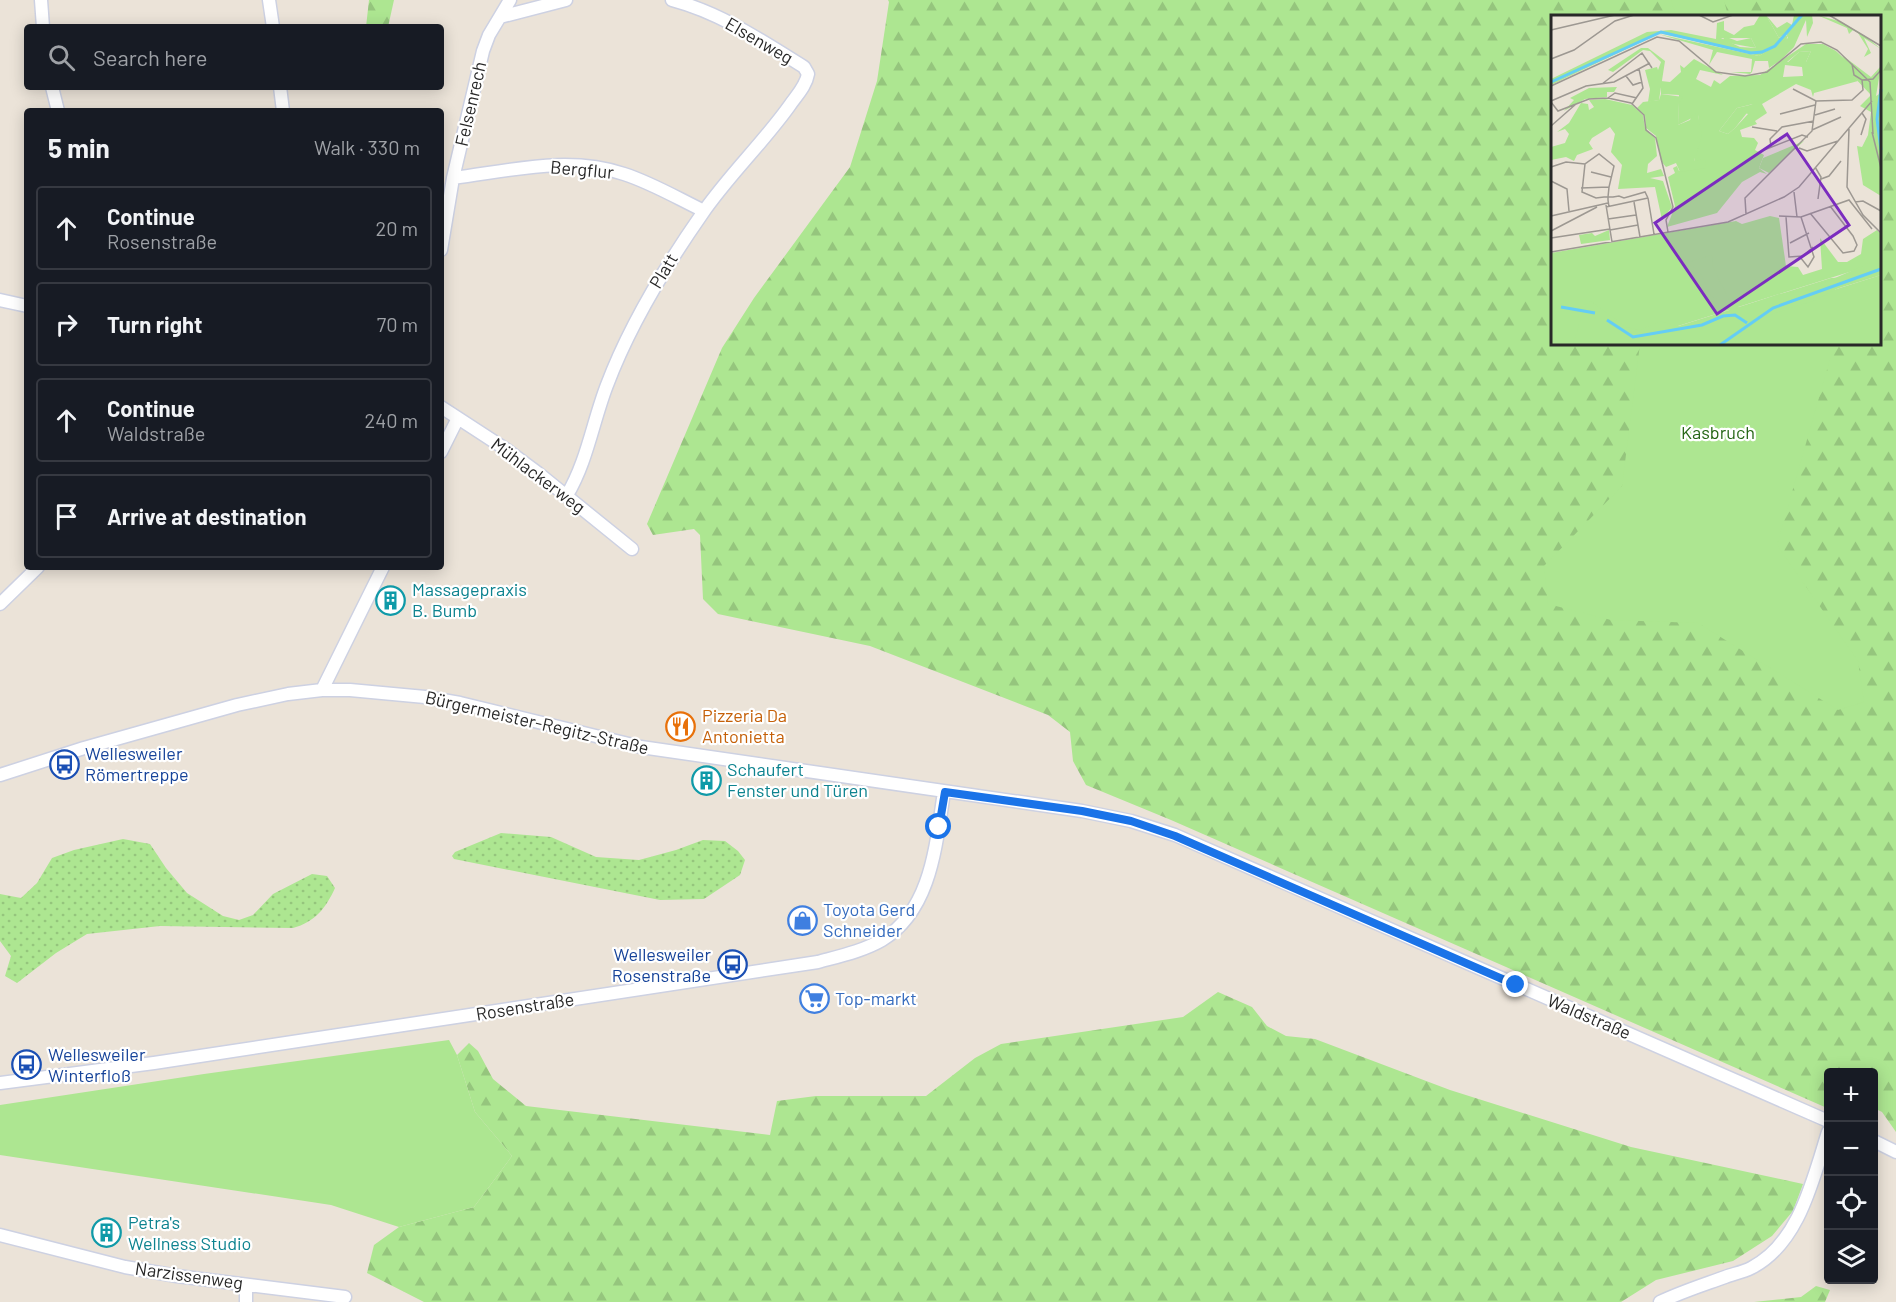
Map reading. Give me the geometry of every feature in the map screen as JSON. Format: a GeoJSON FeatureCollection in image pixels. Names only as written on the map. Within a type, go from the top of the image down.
{"type":"FeatureCollection","features":[{"type":"Feature","properties":{"kind":"street"},"geometry":{"type":"LineString","coordinates":[[41,0],[43,24]]}},
{"type":"Feature","properties":{"kind":"street"},"geometry":{"type":"LineString","coordinates":[[269,0],[273,24]]}},
{"type":"Feature","properties":{"kind":"street","name":"Felsenrech"},"geometry":{"type":"LineString","coordinates":[[444,232],[453,178],[483,51],[489,35],[510,0]]}},
{"type":"Feature","properties":{"kind":"street"},"geometry":{"type":"LineString","coordinates":[[500,17],[566,0]]}},
{"type":"Feature","properties":{"kind":"street","name":"Elsenweg"},"geometry":{"type":"LineString","coordinates":[[672,0],[698,3],[804,68],[808,74]]}},
{"type":"Feature","properties":{"kind":"street","name":"Platt"},"geometry":{"type":"LineString","coordinates":[[567,495],[579,473],[607,384],[657,283],[704,211],[784,114],[807,82],[808,74]]}},
{"type":"Feature","properties":{"kind":"street"},"geometry":{"type":"LineString","coordinates":[[53,90],[57,108]]}},
{"type":"Feature","properties":{"kind":"street"},"geometry":{"type":"LineString","coordinates":[[280,90],[283,108]]}},
{"type":"Feature","properties":{"kind":"street","name":"Bergflur"},"geometry":{"type":"LineString","coordinates":[[453,178],[543,166],[588,166],[621,173],[655,185],[704,211]]}},
{"type":"Feature","properties":{"kind":"street"},"geometry":{"type":"LineString","coordinates":[[0,300],[24,305]]}},
{"type":"Feature","properties":{"kind":"street","name":"Mühlackerweg"},"geometry":{"type":"LineString","coordinates":[[444,409],[507,450],[567,495],[632,549]]}},
{"type":"Feature","properties":{"kind":"street"},"geometry":{"type":"LineString","coordinates":[[444,446],[458,418]]}},
{"type":"Feature","properties":{"kind":"street"},"geometry":{"type":"LineString","coordinates":[[0,604],[36,570]]}},
{"type":"Feature","properties":{"kind":"street"},"geometry":{"type":"LineString","coordinates":[[322,690],[382,570]]}},
{"type":"Feature","properties":{"kind":"street","name":"Bürgermeister-Regitz-Straße"},"geometry":{"type":"LineString","coordinates":[[0,775],[84,748],[237,705],[288,694],[322,690],[350,690],[460,703],[641,747],[1082,811]]}},
{"type":"Feature","properties":{"kind":"street","name":"Rosenstraße"},"geometry":{"type":"LineString","coordinates":[[0,1083],[235,1051],[842,956],[884,939],[909,915],[922,892],[931,868],[945,792]]}},
{"type":"Feature","properties":{"kind":"street","name":"Waldstraße"},"geometry":{"type":"LineString","coordinates":[[1082,811],[1131,821],[1175,836],[1824,1119]]}},
{"type":"Feature","properties":{"kind":"street"},"geometry":{"type":"LineString","coordinates":[[1878,1143],[1896,1152]]}},
{"type":"Feature","properties":{"kind":"street"},"geometry":{"type":"LineString","coordinates":[[1660,1302],[1676,1294],[1752,1268],[1771,1253],[1788,1234],[1803,1209],[1824,1144]]}},
{"type":"Feature","properties":{"kind":"street","name":"Narzissenweg"},"geometry":{"type":"LineString","coordinates":[[0,1235],[125,1267],[345,1297]]}},
{"type":"Feature","properties":{"kind":"street"},"geometry":{"type":"LineString","coordinates":[[246,1285],[246,1302]]}},
{"type":"Feature","properties":{"kind":"green space"},"geometry":{"type":"Polygon","coordinates":[[[369,0],[394,0],[389,24],[366,24],[369,0]]]}},
{"type":"Feature","properties":{"kind":"green space"},"geometry":{"type":"Polygon","coordinates":[[[888,0],[1896,0],[1896,1132],[1882,1112],[1878,1110],[1878,1068],[1824,1068],[1824,1107],[1171,820],[1086,785],[1073,761],[1070,732],[1048,715],[870,646],[718,614],[703,599],[700,535],[694,529],[653,535],[647,524],[722,348],[754,298],[850,167],[877,81],[888,0]]]}},
{"type":"Feature","properties":{"kind":"green space"},"geometry":{"type":"Polygon","coordinates":[[[1671,0],[1724,0],[1728,15],[1676,15],[1671,0]]]}},
{"type":"Feature","properties":{"kind":"green space","name":"Kasbruch"},"geometry":{"type":"Polygon","coordinates":[[[1640,345],[1832,345],[1832,352],[1777,545],[1858,661],[1864,702],[1838,710],[1698,623],[1611,620],[1548,604],[1544,566],[1622,486],[1640,345]]]}},
{"type":"Feature","properties":{"kind":"green space"},"geometry":{"type":"Polygon","coordinates":[[[501,833],[551,837],[596,857],[639,860],[703,840],[725,841],[745,860],[740,875],[704,899],[660,900],[454,859],[452,856],[455,852],[501,833]]]}},
{"type":"Feature","properties":{"kind":"green space"},"geometry":{"type":"Polygon","coordinates":[[[123,839],[150,844],[187,893],[223,916],[239,920],[253,915],[273,894],[312,874],[327,876],[335,888],[328,902],[314,918],[293,928],[160,926],[87,934],[56,953],[17,983],[5,976],[11,956],[0,941],[0,894],[21,898],[37,883],[52,858],[74,850],[123,839]]]}},
{"type":"Feature","properties":{"kind":"green space"},"geometry":{"type":"Polygon","coordinates":[[[1218,992],[1252,1007],[1267,1026],[1286,1036],[1315,1039],[1450,1090],[1631,1147],[1803,1184],[1793,1211],[1772,1236],[1733,1261],[1656,1280],[1621,1302],[424,1302],[367,1273],[374,1245],[399,1227],[474,1207],[512,1156],[475,1112],[457,1055],[469,1043],[478,1051],[493,1079],[526,1106],[770,1135],[777,1101],[816,1096],[926,1096],[975,1058],[1001,1044],[1183,1017],[1218,992]]]}},
{"type":"Feature","properties":{"kind":"green space"},"geometry":{"type":"Polygon","coordinates":[[[449,1040],[457,1055],[475,1112],[512,1156],[474,1207],[399,1227],[331,1205],[0,1155],[0,1105],[449,1040]]]}},
{"type":"Feature","properties":{"kind":"green space"},"geometry":{"type":"Polygon","coordinates":[[[1816,1286],[1830,1290],[1825,1302],[1754,1302],[1801,1297],[1816,1286]]]}},
{"type":"Feature","properties":{"kind":"place","name":"Massagepraxis B. Bumb"},"geometry":{"type":"Point","coordinates":[391,600]}},
{"type":"Feature","properties":{"kind":"place","name":"Pizzeria Da Antonietta"},"geometry":{"type":"Point","coordinates":[681,726]}},
{"type":"Feature","properties":{"kind":"place","name":"Wellesweiler Römertreppe"},"geometry":{"type":"Point","coordinates":[64,764]}},
{"type":"Feature","properties":{"kind":"place","name":"Schaufert Fenster und Türen"},"geometry":{"type":"Point","coordinates":[706,780]}},
{"type":"Feature","properties":{"kind":"place","name":"Toyota Gerd Schneider"},"geometry":{"type":"Point","coordinates":[802,920]}},
{"type":"Feature","properties":{"kind":"place","name":"Wellesweiler Rosenstraße"},"geometry":{"type":"Point","coordinates":[732,965]}},
{"type":"Feature","properties":{"kind":"place","name":"Top-markt"},"geometry":{"type":"Point","coordinates":[814,999]}},
{"type":"Feature","properties":{"kind":"place","name":"Wellesweiler Winterfloß"},"geometry":{"type":"Point","coordinates":[27,1065]}},
{"type":"Feature","properties":{"kind":"place","name":"Petra's Wellness Studio"},"geometry":{"type":"Point","coordinates":[107,1233]}},
{"type":"Feature","properties":{"kind":"route"},"geometry":{"type":"LineString","coordinates":[[939,827],[945,792],[1082,811],[1131,821],[1175,836],[1516,985]]}}]}
